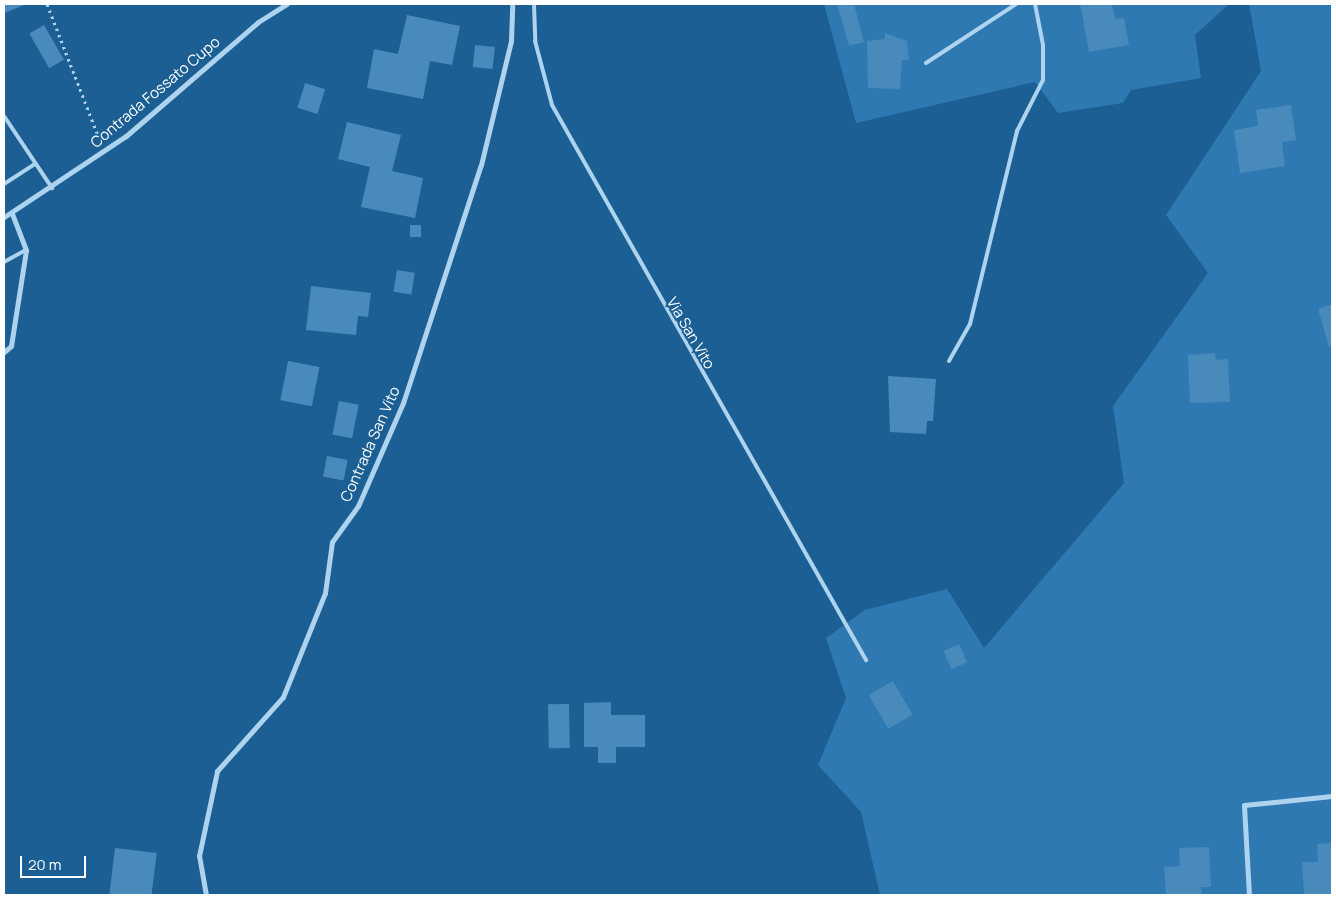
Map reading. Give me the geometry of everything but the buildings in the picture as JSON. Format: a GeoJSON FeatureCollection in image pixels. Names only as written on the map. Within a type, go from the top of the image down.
{"type":"FeatureCollection","features":[{"type":"Feature","properties":{"kind":"street","name":"Contrada Fossato Cupo"},"geometry":{"type":"LineString","coordinates":[[4,217],[12,214],[52,188],[104,151],[258,22],[287,4]]}},
{"type":"Feature","properties":{"kind":"street","name":"Contrada San Vito"},"geometry":{"type":"LineString","coordinates":[[206,895],[198,856],[216,771],[282,697],[325,593],[332,542],[358,506],[403,403],[481,165],[511,41],[512,4]]}},
{"type":"Feature","properties":{"kind":"street"},"geometry":{"type":"LineString","coordinates":[[4,352],[11,346],[26,250],[12,214]]}},
{"type":"Feature","properties":{"kind":"street"},"geometry":{"type":"LineString","coordinates":[[1248,895],[1244,804],[1332,796]]}},
{"type":"Feature","properties":{"kind":"lane","name":"Via San Vito"},"geometry":{"type":"LineString","coordinates":[[534,4],[535,41],[552,105],[866,660]]}},
{"type":"Feature","properties":{"kind":"lane"},"geometry":{"type":"LineString","coordinates":[[926,63],[1016,4]]}},
{"type":"Feature","properties":{"kind":"lane"},"geometry":{"type":"LineString","coordinates":[[950,361],[970,324],[1017,131],[1042,80],[1044,45],[1035,4]]}},
{"type":"Feature","properties":{"kind":"lane"},"geometry":{"type":"LineString","coordinates":[[4,116],[52,188]]}},
{"type":"Feature","properties":{"kind":"lane"},"geometry":{"type":"LineString","coordinates":[[4,184],[35,164]]}},
{"type":"Feature","properties":{"kind":"lane"},"geometry":{"type":"LineString","coordinates":[[4,262],[26,250]]}},
{"type":"Feature","properties":{"kind":"path"},"geometry":{"type":"LineString","coordinates":[[47,4],[104,151]]}},
{"type":"Feature","properties":{"kind":"shaded area"},"geometry":{"type":"Polygon","coordinates":[[[824,4],[1229,4],[1195,35],[1201,78],[1131,90],[1123,103],[1058,113],[1035,82],[856,123],[824,4]]]}},
{"type":"Feature","properties":{"kind":"shaded area"},"geometry":{"type":"Polygon","coordinates":[[[1249,4],[1332,4],[1332,895],[880,895],[861,812],[818,765],[846,698],[826,638],[865,610],[947,589],[984,648],[1124,483],[1113,406],[1208,273],[1166,215],[1261,71],[1249,4]]]}}]}
